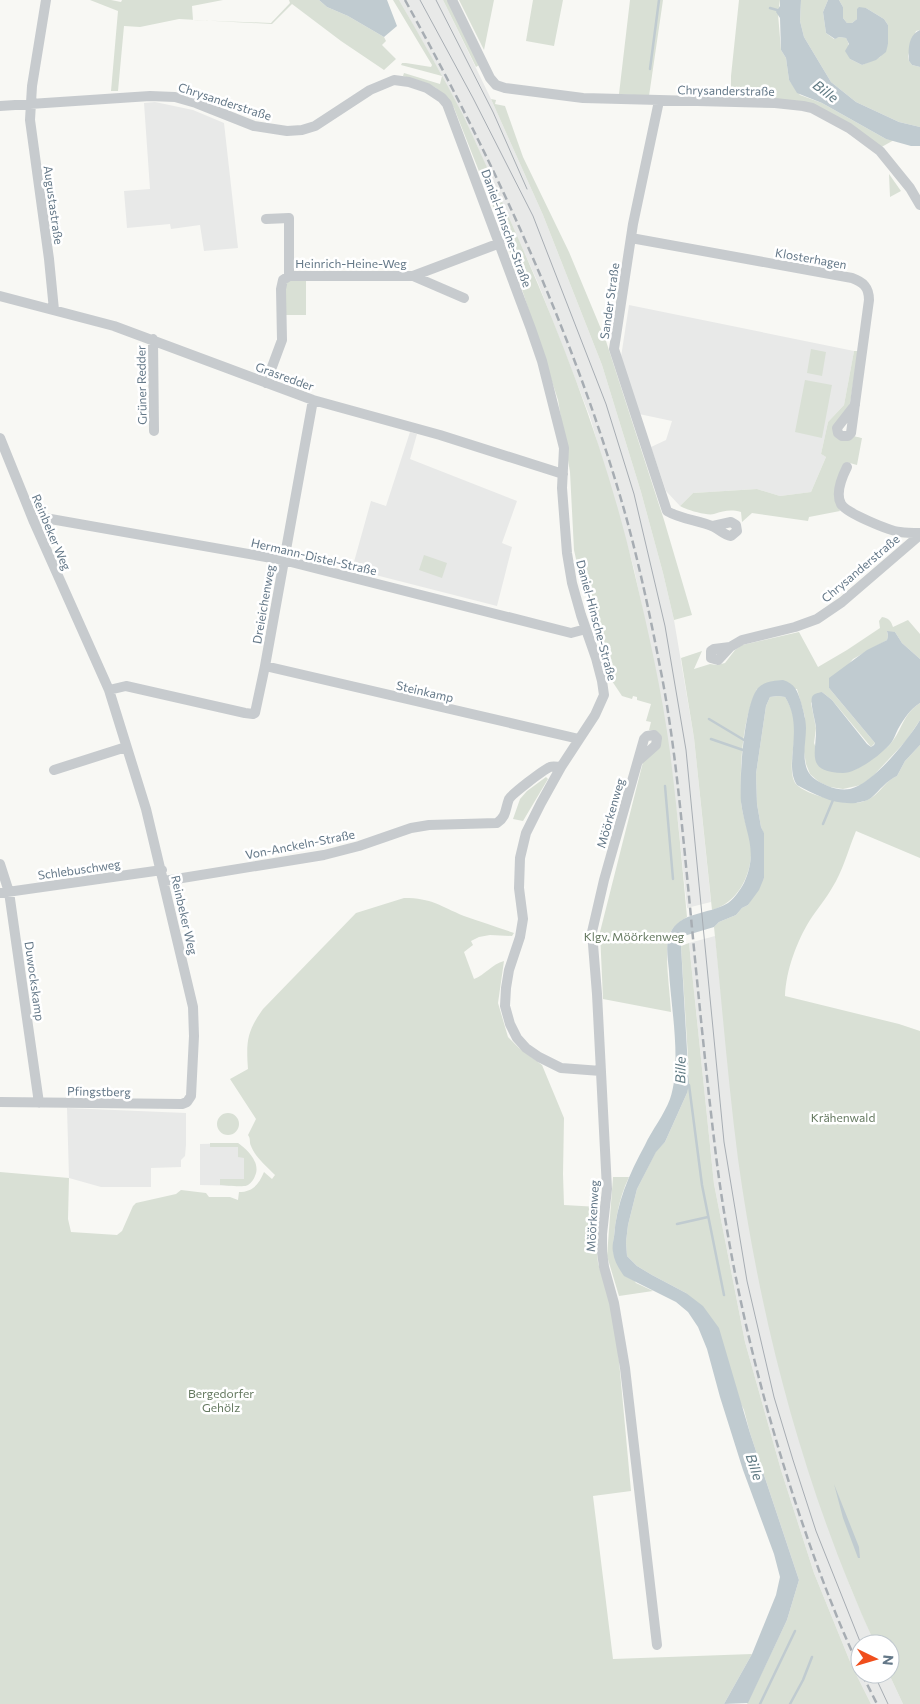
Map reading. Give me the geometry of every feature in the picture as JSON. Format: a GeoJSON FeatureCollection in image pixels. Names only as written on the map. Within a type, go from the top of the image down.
{"type":"FeatureCollection","features":[{"type":"Feature","properties":{"kind":"street","name":"Augustastraße"},"geometry":{"type":"LineString","coordinates":[[46,0],[30,104],[30,120],[54,310]]}},
{"type":"Feature","properties":{"kind":"street","name":"Chrysanderstraße"},"geometry":{"type":"LineString","coordinates":[[452,0],[494,84],[505,88],[583,98],[776,103],[812,108],[843,124],[880,151],[910,188],[920,205]]}},
{"type":"Feature","properties":{"kind":"street","name":"Chrysanderstraße"},"geometry":{"type":"LineString","coordinates":[[0,106],[141,97],[175,97],[260,127],[279,131],[295,131],[315,126],[370,90],[388,81],[409,82],[427,88]]}},
{"type":"Feature","properties":{"kind":"street","name":"Daniel-Hinsche-Straße"},"geometry":{"type":"LineString","coordinates":[[427,88],[442,98],[451,112],[500,243],[544,370],[564,448],[562,488],[567,553],[572,583],[596,658],[604,695],[600,705],[561,766],[526,833],[520,858],[518,888],[523,919],[520,937],[509,970],[505,1006],[510,1024],[517,1038],[526,1048],[539,1057],[561,1068],[601,1070]]}},
{"type":"Feature","properties":{"kind":"street","name":"Sander Straße"},"geometry":{"type":"LineString","coordinates":[[658,101],[631,238],[614,349],[667,512],[677,517],[713,526]]}},
{"type":"Feature","properties":{"kind":"street","name":"Heinrich-Heine-Weg"},"geometry":{"type":"LineString","coordinates":[[266,219],[294,216],[289,276]]}},
{"type":"Feature","properties":{"kind":"street","name":"Klosterhagen"},"geometry":{"type":"LineString","coordinates":[[631,238],[861,281],[866,286],[870,300],[855,405]]}},
{"type":"Feature","properties":{"kind":"street","name":"Heinrich-Heine-Weg"},"geometry":{"type":"LineString","coordinates":[[266,383],[282,340],[281,289],[283,280],[289,276],[413,276],[500,243]]}},
{"type":"Feature","properties":{"kind":"street","name":"Heinrich-Heine-Weg"},"geometry":{"type":"LineString","coordinates":[[413,276],[464,298]]}},
{"type":"Feature","properties":{"kind":"street","name":"Grasredder"},"geometry":{"type":"LineString","coordinates":[[0,296],[114,326],[313,400],[440,435],[563,474]]}},
{"type":"Feature","properties":{"kind":"street","name":"Grüner Redder"},"geometry":{"type":"LineString","coordinates":[[153,339],[154,431]]}},
{"type":"Feature","properties":{"kind":"street","name":"Dreieichenweg"},"geometry":{"type":"LineString","coordinates":[[109,690],[126,686],[245,713],[253,714],[256,711],[313,400]]}},
{"type":"Feature","properties":{"kind":"street","name":"Reinbeker Weg"},"geometry":{"type":"LineString","coordinates":[[0,438],[2,452],[109,690],[146,809],[193,1007],[194,1036],[191,1092]]}},
{"type":"Feature","properties":{"kind":"street","name":"Chrysanderstraße"},"geometry":{"type":"LineString","coordinates":[[847,467],[839,499],[845,508],[855,515],[899,532],[920,534]]}},
{"type":"Feature","properties":{"kind":"street","name":"Hermann-Distel-Straße"},"geometry":{"type":"LineString","coordinates":[[34,522],[45,518],[284,560],[571,633],[586,629]]}},
{"type":"Feature","properties":{"kind":"street","name":"Chrysanderstraße"},"geometry":{"type":"LineString","coordinates":[[730,647],[742,640],[795,627],[817,619],[842,602],[920,534]]}},
{"type":"Feature","properties":{"kind":"street","name":"Steinkamp"},"geometry":{"type":"LineString","coordinates":[[265,666],[579,739]]}},
{"type":"Feature","properties":{"kind":"street","name":"Möörkenweg"},"geometry":{"type":"LineString","coordinates":[[650,734],[644,739],[604,880],[592,932],[607,1189],[602,1252],[614,1303],[625,1368],[657,1645]]}},
{"type":"Feature","properties":{"kind":"street"},"geometry":{"type":"LineString","coordinates":[[54,770],[126,747]]}},
{"type":"Feature","properties":{"kind":"street","name":"Von-Anckeln-Straße"},"geometry":{"type":"LineString","coordinates":[[163,875],[324,855],[359,846],[411,828],[430,825],[497,823],[502,819],[510,798],[515,792],[550,767],[561,766]]}},
{"type":"Feature","properties":{"kind":"street","name":"Duwockskamp"},"geometry":{"type":"LineString","coordinates":[[0,864],[39,1103]]}},
{"type":"Feature","properties":{"kind":"street","name":"Schlebuschweg"},"geometry":{"type":"LineString","coordinates":[[5,893],[163,875]]}},
{"type":"Feature","properties":{"kind":"street","name":"Pfingstberg"},"geometry":{"type":"LineString","coordinates":[[0,1102],[182,1104],[188,1100],[191,1092]]}},
{"type":"Feature","properties":{"kind":"shaded area"},"geometry":{"type":"Polygon","coordinates":[[[399,0],[443,0],[491,99],[543,215],[602,365],[641,492],[674,620],[694,738],[711,902],[687,908],[678,822],[660,693],[634,569],[590,417],[538,283],[477,146],[442,76],[399,0]]]}},
{"type":"Feature","properties":{"kind":"shaded area"},"geometry":{"type":"Polygon","coordinates":[[[155,102],[193,110],[224,123],[238,248],[204,251],[200,225],[171,229],[170,224],[127,228],[124,191],[150,189],[144,103],[155,102]]]}},
{"type":"Feature","properties":{"kind":"shaded area"},"geometry":{"type":"Polygon","coordinates":[[[629,305],[854,351],[844,405],[828,422],[821,454],[826,457],[811,492],[780,496],[757,489],[693,493],[680,506],[666,491],[651,447],[666,440],[672,421],[639,414],[621,357],[629,305]]]}},
{"type":"Feature","properties":{"kind":"shaded area"},"geometry":{"type":"Polygon","coordinates":[[[410,432],[417,434],[410,459],[517,501],[502,543],[512,547],[497,606],[352,569],[371,501],[386,506],[410,432]]]}},
{"type":"Feature","properties":{"kind":"shaded area"},"geometry":{"type":"Polygon","coordinates":[[[715,936],[739,1161],[759,1278],[771,1334],[805,1459],[850,1586],[871,1634],[850,1634],[850,1662],[814,1573],[781,1470],[745,1342],[714,1184],[689,943],[715,936]]]}},
{"type":"Feature","properties":{"kind":"shaded area"},"geometry":{"type":"Polygon","coordinates":[[[67,1108],[186,1113],[185,1156],[181,1160],[181,1167],[151,1168],[151,1187],[101,1187],[69,1178],[67,1108]]]}},
{"type":"Feature","properties":{"kind":"shaded area"},"geometry":{"type":"Polygon","coordinates":[[[238,1143],[246,1156],[246,1186],[200,1185],[200,1144],[238,1143]]]}},
{"type":"Feature","properties":{"kind":"shaded area"},"geometry":{"type":"Polygon","coordinates":[[[861,1684],[894,1684],[903,1704],[871,1704],[861,1684]]]}},
{"type":"Feature","properties":{"kind":"green space"},"geometry":{"type":"Polygon","coordinates":[[[90,0],[121,2],[122,0],[223,0],[192,6],[193,20],[179,19],[140,27],[124,26],[118,91],[111,91],[118,11],[90,0]]]}},
{"type":"Feature","properties":{"kind":"green space"},"geometry":{"type":"Polygon","coordinates":[[[289,0],[319,0],[327,7],[348,16],[384,37],[386,41],[382,45],[396,59],[384,70],[341,41],[292,4],[272,24],[209,21],[271,23],[290,3],[289,0]]]}},
{"type":"Feature","properties":{"kind":"green space","name":"Klgv. Möörkenweg"},"geometry":{"type":"Polygon","coordinates":[[[393,0],[399,0],[440,71],[491,176],[545,300],[579,389],[595,434],[622,525],[659,683],[667,729],[679,835],[687,917],[672,930],[669,936],[667,963],[671,1012],[603,999],[600,932],[643,762],[660,747],[655,731],[649,730],[651,722],[646,721],[651,704],[637,700],[637,697],[633,696],[632,699],[622,696],[612,681],[597,625],[580,577],[574,550],[570,472],[558,400],[505,237],[454,108],[438,89],[403,76],[404,73],[440,84],[442,76],[401,65],[406,63],[431,67],[432,65],[393,0]]]}},
{"type":"Feature","properties":{"kind":"green space"},"geometry":{"type":"Polygon","coordinates":[[[443,0],[448,0],[479,65],[476,67],[443,0]]]}},
{"type":"Feature","properties":{"kind":"green space"},"geometry":{"type":"Polygon","coordinates":[[[459,0],[494,0],[484,50],[459,0]]]}},
{"type":"Feature","properties":{"kind":"green space"},"geometry":{"type":"Polygon","coordinates":[[[533,0],[563,0],[554,46],[526,41],[533,0]]]}},
{"type":"Feature","properties":{"kind":"green space"},"geometry":{"type":"Polygon","coordinates":[[[630,0],[663,0],[649,96],[619,94],[630,0]]]}},
{"type":"Feature","properties":{"kind":"green space"},"geometry":{"type":"Polygon","coordinates":[[[739,0],[780,0],[778,14],[781,50],[786,58],[789,80],[800,95],[822,103],[886,139],[894,140],[878,149],[812,108],[731,102],[731,76],[739,0]]]}},
{"type":"Feature","properties":{"kind":"green space"},"geometry":{"type":"Polygon","coordinates":[[[801,0],[828,0],[823,12],[826,33],[834,39],[839,37],[846,38],[849,45],[850,59],[862,65],[880,57],[888,44],[888,25],[884,19],[866,8],[857,9],[857,19],[852,23],[847,23],[843,18],[843,7],[839,0],[920,0],[920,30],[916,31],[908,56],[912,65],[920,67],[920,127],[899,122],[856,102],[831,82],[804,37],[800,21],[801,0]]]}},
{"type":"Feature","properties":{"kind":"green space"},"geometry":{"type":"Polygon","coordinates":[[[491,99],[496,100],[495,104],[505,106],[523,157],[569,252],[606,341],[664,520],[692,615],[674,620],[641,492],[602,365],[543,215],[491,99]]]}},
{"type":"Feature","properties":{"kind":"green space"},"geometry":{"type":"Polygon","coordinates":[[[889,174],[901,191],[890,197],[889,174]]]}},
{"type":"Feature","properties":{"kind":"green space"},"geometry":{"type":"Polygon","coordinates":[[[306,279],[306,315],[284,315],[286,284],[289,281],[306,279]]]}},
{"type":"Feature","properties":{"kind":"green space"},"geometry":{"type":"Polygon","coordinates":[[[811,349],[826,352],[822,376],[807,373],[811,349]]]}},
{"type":"Feature","properties":{"kind":"green space"},"geometry":{"type":"Polygon","coordinates":[[[854,351],[858,351],[850,404],[834,434],[841,439],[853,436],[862,438],[857,465],[846,462],[837,505],[840,511],[809,517],[808,521],[752,513],[742,522],[741,512],[724,511],[707,514],[680,506],[693,493],[757,489],[780,496],[811,492],[826,457],[821,454],[828,422],[844,405],[854,351]]]}},
{"type":"Feature","properties":{"kind":"green space"},"geometry":{"type":"Polygon","coordinates":[[[805,380],[832,385],[822,438],[795,432],[805,380]]]}},
{"type":"Feature","properties":{"kind":"green space"},"geometry":{"type":"Polygon","coordinates":[[[424,555],[447,563],[442,578],[419,570],[424,555]]]}},
{"type":"Feature","properties":{"kind":"green space"},"geometry":{"type":"Polygon","coordinates":[[[882,617],[889,620],[893,627],[908,620],[920,634],[920,659],[902,643],[895,632],[887,632],[887,640],[853,659],[829,688],[875,743],[871,747],[832,700],[822,692],[811,703],[816,728],[814,743],[824,769],[840,772],[852,770],[863,765],[890,745],[906,717],[920,703],[920,720],[906,741],[872,777],[861,785],[843,789],[830,787],[819,782],[810,774],[806,764],[804,752],[805,717],[797,689],[757,689],[745,728],[741,771],[742,808],[751,846],[749,869],[745,880],[732,899],[723,906],[712,910],[694,738],[681,658],[702,651],[694,669],[710,664],[717,665],[725,663],[735,650],[742,645],[799,632],[818,667],[880,628],[879,621],[882,617]]]}},
{"type":"Feature","properties":{"kind":"green space","name":"Krähenwald"},"geometry":{"type":"Polygon","coordinates":[[[770,697],[785,697],[791,708],[795,730],[792,775],[794,782],[798,786],[813,794],[845,803],[866,801],[897,776],[905,761],[920,745],[920,858],[856,831],[836,881],[810,920],[797,946],[790,966],[785,996],[899,1024],[920,1031],[920,1704],[903,1704],[894,1684],[900,1684],[900,1634],[871,1634],[827,1527],[807,1467],[773,1345],[759,1283],[738,1159],[714,927],[719,922],[736,915],[742,908],[748,905],[764,878],[764,834],[757,804],[756,774],[766,706],[770,697]]]}},
{"type":"Feature","properties":{"kind":"green space"},"geometry":{"type":"Polygon","coordinates":[[[546,777],[548,779],[523,821],[513,819],[520,799],[527,791],[546,777]]]}},
{"type":"Feature","properties":{"kind":"green space","name":"Bergedorfer Gehölz"},"geometry":{"type":"Polygon","coordinates":[[[404,898],[429,901],[464,916],[514,933],[512,936],[490,935],[479,937],[471,941],[473,945],[464,952],[474,979],[504,961],[498,1003],[508,1037],[542,1065],[564,1118],[564,1205],[599,1207],[596,1240],[598,1263],[610,1302],[618,1350],[631,1491],[593,1496],[613,1659],[752,1654],[724,1704],[0,1704],[0,1172],[69,1178],[68,1219],[71,1232],[117,1235],[122,1231],[136,1203],[176,1194],[181,1190],[206,1193],[209,1197],[230,1197],[238,1200],[239,1192],[252,1189],[264,1172],[272,1179],[275,1175],[258,1158],[250,1145],[248,1135],[256,1119],[230,1079],[248,1069],[247,1051],[249,1037],[254,1024],[263,1009],[356,913],[404,898]]]}},
{"type":"Feature","properties":{"kind":"green space"},"geometry":{"type":"Polygon","coordinates":[[[689,943],[714,1184],[745,1342],[781,1470],[814,1573],[850,1662],[850,1684],[861,1684],[871,1704],[747,1704],[787,1620],[799,1580],[744,1410],[686,1293],[637,1266],[627,1256],[628,1225],[637,1189],[656,1151],[665,1142],[687,1093],[689,1073],[681,946],[689,943]]]}},
{"type":"Feature","properties":{"kind":"green space"},"geometry":{"type":"Polygon","coordinates":[[[228,1113],[236,1116],[239,1124],[236,1132],[228,1135],[220,1132],[217,1124],[220,1116],[228,1113]]]}},
{"type":"Feature","properties":{"kind":"green space"},"geometry":{"type":"Polygon","coordinates":[[[210,1143],[238,1143],[246,1149],[256,1166],[253,1180],[248,1185],[242,1186],[220,1185],[220,1179],[244,1179],[244,1158],[238,1157],[238,1147],[210,1147],[210,1143]]]}},
{"type":"Feature","properties":{"kind":"green space"},"geometry":{"type":"Polygon","coordinates":[[[613,1177],[629,1177],[617,1213],[613,1252],[636,1283],[653,1291],[619,1296],[607,1256],[613,1177]]]}},
{"type":"Feature","properties":{"kind":"water"},"geometry":{"type":"Polygon","coordinates":[[[319,0],[387,0],[397,26],[384,37],[348,16],[327,7],[319,0]]]}},
{"type":"Feature","properties":{"kind":"water","name":"Bille"},"geometry":{"type":"Polygon","coordinates":[[[780,0],[801,0],[800,21],[804,37],[831,82],[856,102],[899,122],[920,127],[920,146],[911,146],[886,139],[822,103],[797,93],[789,80],[786,58],[781,50],[780,18],[776,12],[780,6],[780,0]]]}},
{"type":"Feature","properties":{"kind":"water"},"geometry":{"type":"Polygon","coordinates":[[[828,0],[839,0],[843,7],[843,18],[847,23],[852,23],[857,19],[857,9],[859,7],[866,8],[884,19],[888,25],[886,52],[876,60],[862,65],[850,59],[845,51],[849,44],[846,38],[839,37],[835,39],[826,33],[823,12],[828,0]]]}},
{"type":"Feature","properties":{"kind":"water"},"geometry":{"type":"Polygon","coordinates":[[[920,30],[920,67],[912,65],[909,61],[909,52],[913,35],[920,30]]]}},
{"type":"Feature","properties":{"kind":"water"},"geometry":{"type":"Polygon","coordinates":[[[887,631],[895,632],[902,643],[920,659],[920,703],[905,718],[891,743],[869,762],[855,770],[843,773],[822,769],[815,759],[816,727],[812,697],[822,692],[832,700],[867,744],[871,747],[874,745],[875,743],[829,688],[829,678],[867,650],[887,640],[887,631]]]}},
{"type":"Feature","properties":{"kind":"water","name":"Bille"},"geometry":{"type":"Polygon","coordinates":[[[783,680],[795,688],[801,702],[806,725],[805,763],[809,773],[823,784],[842,789],[850,789],[859,785],[880,770],[890,760],[920,720],[920,745],[905,761],[897,776],[886,783],[869,799],[848,803],[825,798],[797,785],[793,777],[792,767],[794,733],[791,709],[785,697],[770,697],[766,706],[756,774],[757,804],[761,827],[764,833],[764,878],[759,890],[748,905],[742,908],[736,915],[719,922],[714,927],[684,936],[681,946],[689,1085],[665,1142],[656,1152],[637,1189],[628,1225],[627,1256],[637,1266],[686,1293],[703,1306],[719,1328],[750,1433],[799,1580],[787,1620],[748,1703],[724,1704],[752,1654],[776,1595],[780,1577],[774,1554],[743,1470],[707,1349],[698,1327],[688,1312],[676,1302],[624,1276],[616,1262],[613,1247],[617,1213],[624,1190],[639,1156],[670,1099],[673,1085],[675,1053],[667,952],[668,938],[680,921],[728,903],[744,883],[751,851],[741,802],[742,760],[749,709],[758,688],[773,681],[783,680]]]}},
{"type":"Feature","properties":{"kind":"water"},"geometry":{"type":"Polygon","coordinates":[[[834,1484],[859,1547],[860,1558],[858,1558],[843,1518],[834,1484]]]}},
{"type":"Feature","properties":{"kind":"waterway"},"geometry":{"type":"LineString","coordinates":[[650,69],[659,0]]}},
{"type":"Feature","properties":{"kind":"waterway"},"geometry":{"type":"LineString","coordinates":[[770,8],[777,10]]}},
{"type":"Feature","properties":{"kind":"waterway"},"geometry":{"type":"LineString","coordinates":[[709,719],[744,740]]}},
{"type":"Feature","properties":{"kind":"waterway"},"geometry":{"type":"LineString","coordinates":[[711,739],[743,750]]}},
{"type":"Feature","properties":{"kind":"waterway"},"geometry":{"type":"LineString","coordinates":[[665,786],[673,879]]}},
{"type":"Feature","properties":{"kind":"waterway"},"geometry":{"type":"LineString","coordinates":[[823,824],[833,800]]}},
{"type":"Feature","properties":{"kind":"waterway","name":"Bille"},"geometry":{"type":"LineString","coordinates":[[686,1085],[689,1085],[702,1185],[724,1295]]}},
{"type":"Feature","properties":{"kind":"waterway"},"geometry":{"type":"LineString","coordinates":[[677,1224],[708,1217]]}},
{"type":"Feature","properties":{"kind":"waterway"},"geometry":{"type":"LineString","coordinates":[[760,1704],[795,1631]]}},
{"type":"Feature","properties":{"kind":"waterway"},"geometry":{"type":"LineString","coordinates":[[790,1704],[803,1680],[812,1657]]}},
{"type":"Feature","properties":{"kind":"tram line"},"geometry":{"type":"LineString","coordinates":[[420,0],[473,98],[533,216],[606,404],[634,494],[665,626],[686,750],[724,1142],[747,1281],[774,1397],[793,1460],[816,1531],[857,1634]]}},
{"type":"Feature","properties":{"kind":"tram line"},"geometry":{"type":"LineString","coordinates":[[436,0],[493,112],[527,189]]}},
{"type":"Feature","properties":{"kind":"tram line"},"geometry":{"type":"LineString","coordinates":[[879,1684],[888,1704]]}},
{"type":"Feature","properties":{"kind":"railway"},"geometry":{"type":"LineString","coordinates":[[405,0],[500,184],[528,247],[580,375],[603,440],[629,527],[654,634],[671,729],[714,1139],[735,1275],[767,1410],[780,1454],[824,1585],[850,1647]]}},
{"type":"Feature","properties":{"kind":"railway"},"geometry":{"type":"LineString","coordinates":[[867,1684],[877,1704]]}}]}
